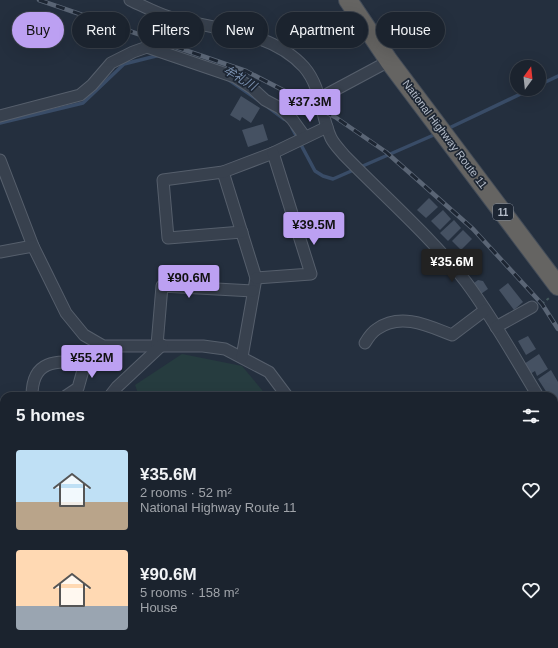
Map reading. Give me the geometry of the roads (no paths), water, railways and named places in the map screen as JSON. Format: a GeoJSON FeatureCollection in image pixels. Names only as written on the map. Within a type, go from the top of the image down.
{"type":"FeatureCollection","features":[{"type":"Feature","properties":{"kind":"highway","name":"National Highway Route 11"},"geometry":{"type":"LineString","coordinates":[[348,0],[389,61],[558,286]]}},
{"type":"Feature","properties":{"kind":"street"},"geometry":{"type":"LineString","coordinates":[[130,0],[169,17],[241,33],[286,51],[304,68],[317,87],[327,127],[332,140],[358,169],[444,255],[496,326],[536,392]]}},
{"type":"Feature","properties":{"kind":"street"},"geometry":{"type":"LineString","coordinates":[[0,116],[80,95],[92,85],[111,62],[133,52],[147,48],[235,76],[252,88],[265,100],[280,108],[292,119],[301,139]]}},
{"type":"Feature","properties":{"kind":"street"},"geometry":{"type":"LineString","coordinates":[[320,98],[389,61]]}},
{"type":"Feature","properties":{"kind":"street"},"geometry":{"type":"LineString","coordinates":[[242,232],[168,238],[163,180],[223,172],[273,153],[327,127]]}},
{"type":"Feature","properties":{"kind":"street"},"geometry":{"type":"LineString","coordinates":[[256,278],[311,274],[273,153]]}},
{"type":"Feature","properties":{"kind":"street"},"geometry":{"type":"LineString","coordinates":[[0,160],[33,246],[66,313],[84,335],[103,346],[203,346],[225,349],[269,372],[284,392]]}},
{"type":"Feature","properties":{"kind":"street"},"geometry":{"type":"LineString","coordinates":[[223,172],[256,278],[242,357]]}},
{"type":"Feature","properties":{"kind":"street"},"geometry":{"type":"LineString","coordinates":[[0,252],[33,246]]}},
{"type":"Feature","properties":{"kind":"street"},"geometry":{"type":"LineString","coordinates":[[113,392],[160,345],[162,286],[253,291]]}},
{"type":"Feature","properties":{"kind":"street"},"geometry":{"type":"LineString","coordinates":[[496,326],[532,307]]}},
{"type":"Feature","properties":{"kind":"street"},"geometry":{"type":"LineString","coordinates":[[365,343],[377,329],[390,323],[404,321],[420,323],[452,335],[485,310]]}},
{"type":"Feature","properties":{"kind":"street"},"geometry":{"type":"LineString","coordinates":[[72,392],[78,388],[85,363],[103,346]]}},
{"type":"Feature","properties":{"kind":"street"},"geometry":{"type":"LineString","coordinates":[[32,392],[32,384],[36,373],[47,365],[68,362],[85,363]]}},
{"type":"Feature","properties":{"kind":"waterway","name":"牟礼川"},"geometry":{"type":"LineString","coordinates":[[0,123],[83,103],[124,64],[160,55]]}},
{"type":"Feature","properties":{"kind":"waterway","name":"牟礼川"},"geometry":{"type":"LineString","coordinates":[[546,82],[558,76]]}},
{"type":"Feature","properties":{"kind":"waterway","name":"牟礼川"},"geometry":{"type":"LineString","coordinates":[[229,80],[258,100]]}},
{"type":"Feature","properties":{"kind":"waterway","name":"牟礼川"},"geometry":{"type":"LineString","coordinates":[[447,129],[516,96]]}},
{"type":"Feature","properties":{"kind":"waterway","name":"牟礼川"},"geometry":{"type":"LineString","coordinates":[[268,107],[284,119]]}},
{"type":"Feature","properties":{"kind":"waterway","name":"牟礼川"},"geometry":{"type":"LineString","coordinates":[[292,128],[315,171],[323,176],[333,179],[436,134]]}},
{"type":"Feature","properties":{"kind":"railway"},"geometry":{"type":"LineString","coordinates":[[39,0],[246,71],[335,117],[386,152],[473,229],[542,304],[558,329]]}}]}
